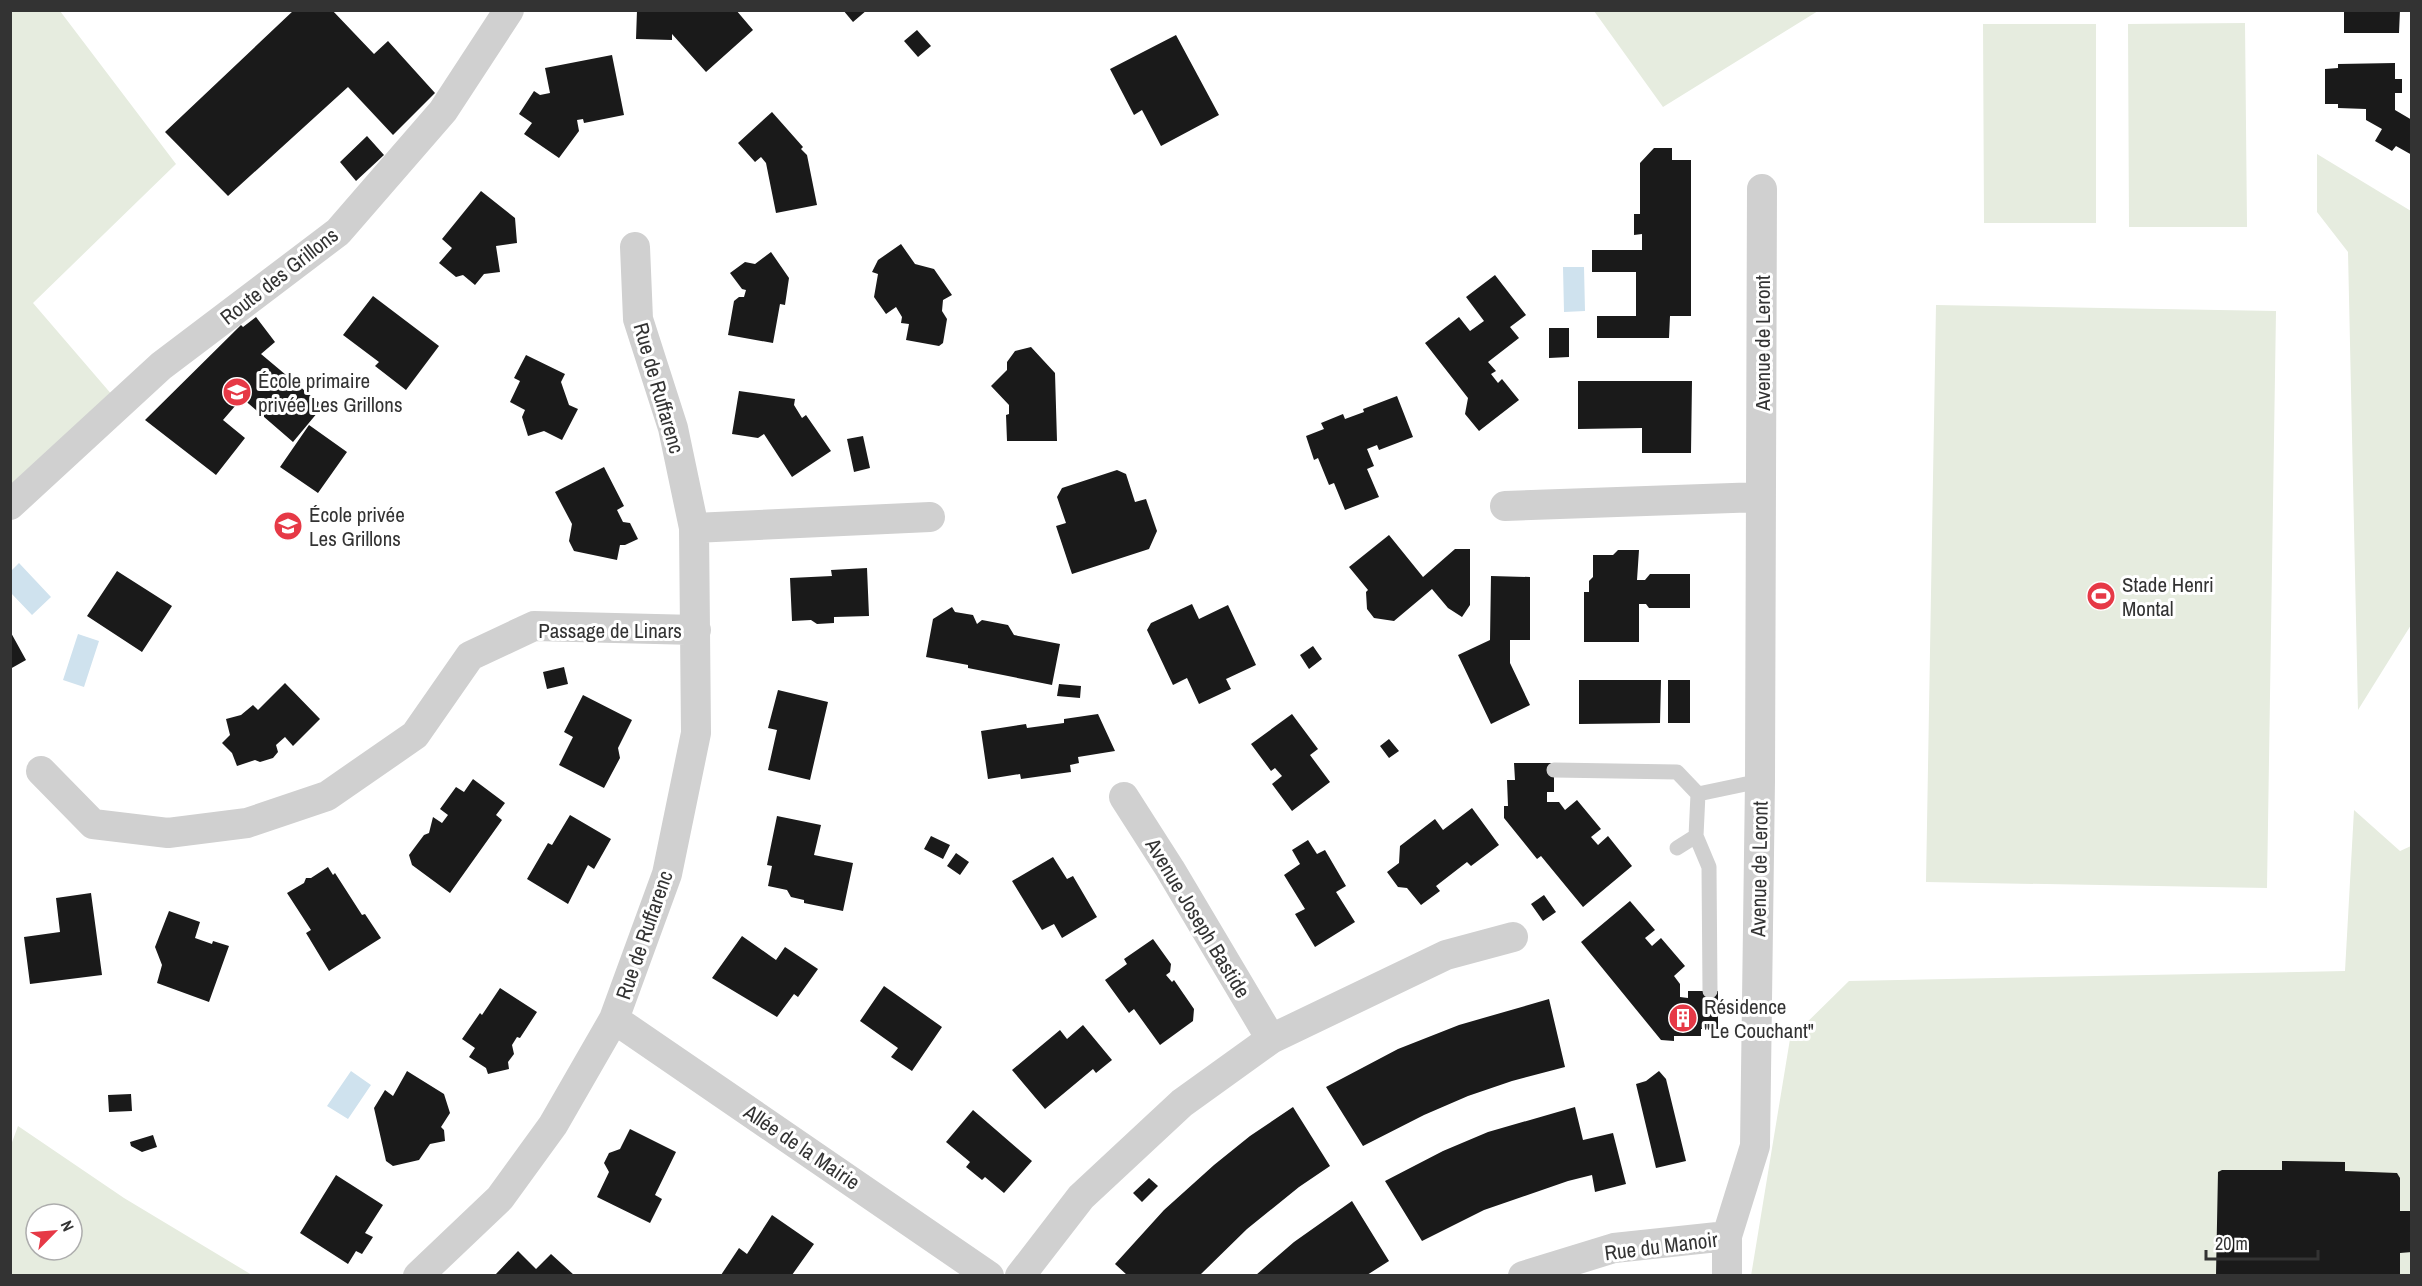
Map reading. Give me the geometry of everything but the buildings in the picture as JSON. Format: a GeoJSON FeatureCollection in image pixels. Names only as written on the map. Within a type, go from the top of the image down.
{"type":"FeatureCollection","features":[{"type":"Feature","properties":{"kind":"street","name":"Route des Grillons"},"geometry":{"type":"LineString","coordinates":[[10,506],[161,366],[338,232],[443,111],[509,10]]}},
{"type":"Feature","properties":{"kind":"street","name":"Avenue de Leront"},"geometry":{"type":"LineString","coordinates":[[1727,1236],[1755,1146],[1760,781],[1762,189]]}},
{"type":"Feature","properties":{"kind":"street","name":"Rue de Ruffarenc"},"geometry":{"type":"LineString","coordinates":[[418,1275],[500,1198],[553,1125],[614,1019],[667,874],[696,733],[694,528],[673,428],[638,319],[634,247]]}},
{"type":"Feature","properties":{"kind":"street"},"geometry":{"type":"LineString","coordinates":[[1505,506],[1761,497]]}},
{"type":"Feature","properties":{"kind":"street"},"geometry":{"type":"LineString","coordinates":[[694,528],[930,517]]}},
{"type":"Feature","properties":{"kind":"street","name":"Passage de Linars"},"geometry":{"type":"LineString","coordinates":[[41,771],[93,824],[168,833],[247,823],[327,796],[415,735],[470,656],[534,626],[696,630]]}},
{"type":"Feature","properties":{"kind":"street","name":"Avenue Joseph Bastide"},"geometry":{"type":"LineString","coordinates":[[1124,797],[1170,869],[1271,1039]]}},
{"type":"Feature","properties":{"kind":"street"},"geometry":{"type":"LineString","coordinates":[[1020,1275],[1081,1197],[1182,1102],[1271,1039],[1446,955],[1513,937]]}},
{"type":"Feature","properties":{"kind":"street","name":"Allée de la Mairie"},"geometry":{"type":"LineString","coordinates":[[614,1019],[989,1275]]}},
{"type":"Feature","properties":{"kind":"street","name":"Rue du Manoir"},"geometry":{"type":"LineString","coordinates":[[1523,1275],[1614,1248],[1727,1236],[1727,1275]]}},
{"type":"Feature","properties":{"kind":"lane"},"geometry":{"type":"LineString","coordinates":[[1554,771],[1677,772],[1698,794],[1696,836],[1709,867],[1710,991]]}},
{"type":"Feature","properties":{"kind":"lane"},"geometry":{"type":"LineString","coordinates":[[1698,794],[1760,781]]}},
{"type":"Feature","properties":{"kind":"lane"},"geometry":{"type":"LineString","coordinates":[[1677,848],[1696,836]]}},
{"type":"Feature","properties":{"kind":"shaded area"},"geometry":{"type":"Polygon","coordinates":[[[11,11],[60,11],[176,164],[33,303],[113,396],[11,486],[11,11]]]}},
{"type":"Feature","properties":{"kind":"shaded area"},"geometry":{"type":"Polygon","coordinates":[[[1594,11],[1818,11],[1663,107],[1594,11]]]}},
{"type":"Feature","properties":{"kind":"shaded area"},"geometry":{"type":"Polygon","coordinates":[[[2245,23],[2247,227],[2129,227],[2128,24],[2245,23]]]}},
{"type":"Feature","properties":{"kind":"shaded area"},"geometry":{"type":"Polygon","coordinates":[[[1983,24],[2096,24],[2096,223],[1984,223],[1983,24]]]}},
{"type":"Feature","properties":{"kind":"shaded area"},"geometry":{"type":"Polygon","coordinates":[[[2317,154],[2411,211],[2411,625],[2358,710],[2348,252],[2317,212],[2317,154]]]}},
{"type":"Feature","properties":{"kind":"shaded area","name":"Stade Henri Montal"},"geometry":{"type":"Polygon","coordinates":[[[1936,305],[2276,311],[2267,888],[1926,882],[1936,305]]]}},
{"type":"Feature","properties":{"kind":"shaded area"},"geometry":{"type":"Polygon","coordinates":[[[2354,810],[2400,851],[2411,846],[2411,1275],[1751,1276],[1790,1039],[1849,981],[2345,971],[2354,810]]]}},
{"type":"Feature","properties":{"kind":"shaded area"},"geometry":{"type":"Polygon","coordinates":[[[18,1126],[124,1198],[252,1275],[11,1275],[11,1145],[18,1126]]]}},
{"type":"Feature","properties":{"kind":"water"},"geometry":{"type":"Polygon","coordinates":[[[1563,267],[1584,267],[1585,311],[1564,312],[1563,267]]]}},
{"type":"Feature","properties":{"kind":"water"},"geometry":{"type":"Polygon","coordinates":[[[19,563],[51,597],[32,615],[11,593],[11,571],[19,563]]]}},
{"type":"Feature","properties":{"kind":"water"},"geometry":{"type":"Polygon","coordinates":[[[78,634],[99,641],[84,687],[63,680],[78,634]]]}},
{"type":"Feature","properties":{"kind":"water"},"geometry":{"type":"Polygon","coordinates":[[[351,1071],[371,1085],[348,1119],[327,1106],[351,1071]]]}},
{"type":"Feature","properties":{"kind":"place","name":"École primaire privée Les Grillons"},"geometry":{"type":"Point","coordinates":[237,392]}},
{"type":"Feature","properties":{"kind":"place","name":"École privée Les Grillons"},"geometry":{"type":"Point","coordinates":[288,526]}},
{"type":"Feature","properties":{"kind":"place","name":"Stade Henri Montal"},"geometry":{"type":"Point","coordinates":[2101,596]}},
{"type":"Feature","properties":{"kind":"place","name":"Résidence \"Le Couchant\""},"geometry":{"type":"Point","coordinates":[1683,1018]}}]}
